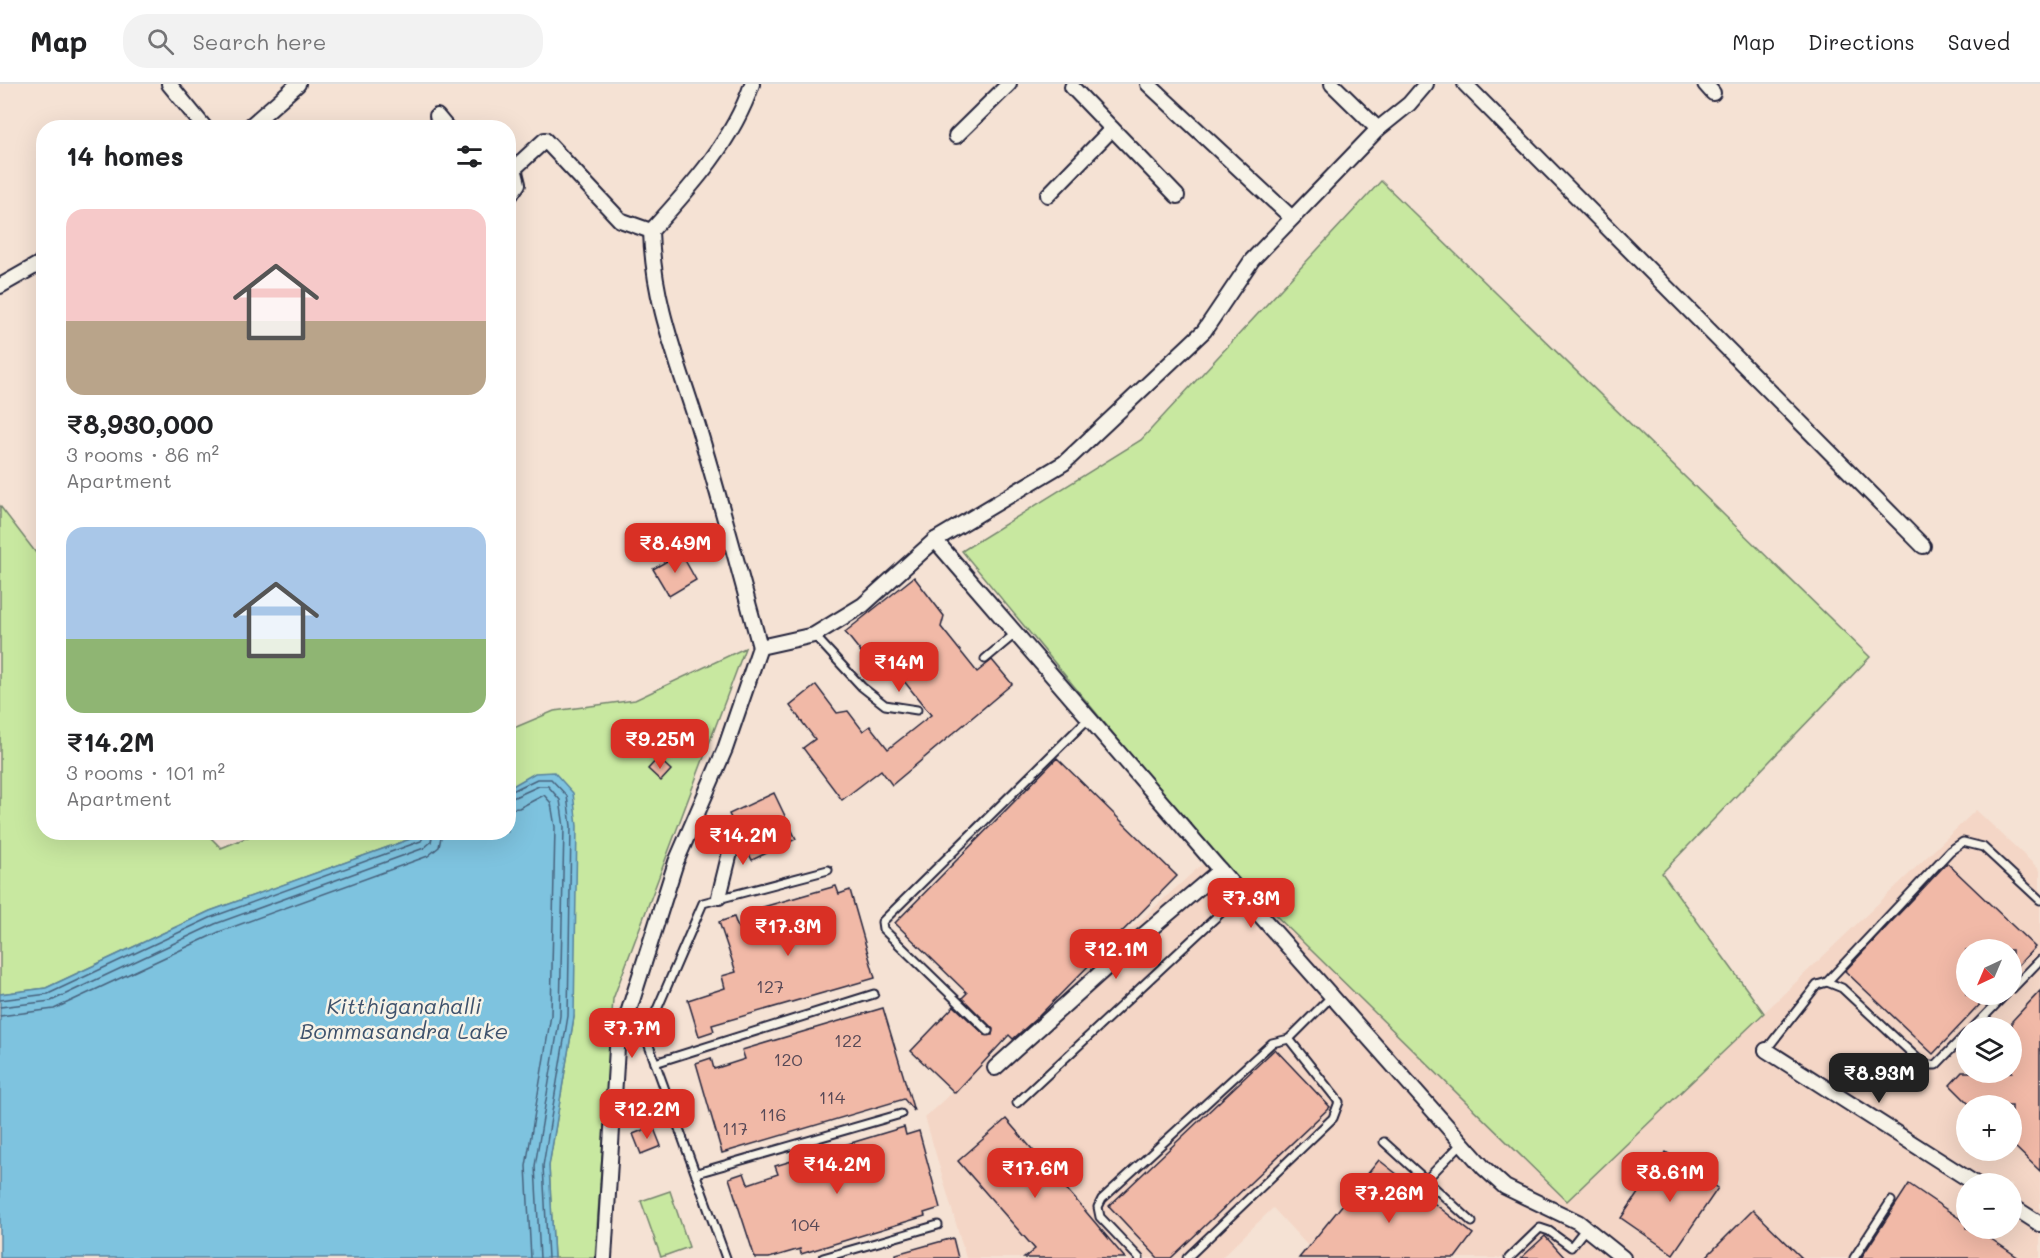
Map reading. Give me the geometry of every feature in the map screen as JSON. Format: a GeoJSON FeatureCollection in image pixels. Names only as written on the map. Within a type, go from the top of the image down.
{"type":"FeatureCollection","features":[{"type":"Feature","properties":{"kind":"street"},"geometry":{"type":"LineString","coordinates":[[169,84],[198,120]]}},
{"type":"Feature","properties":{"kind":"street"},"geometry":{"type":"LineString","coordinates":[[257,120],[298,84]]}},
{"type":"Feature","properties":{"kind":"street"},"geometry":{"type":"LineString","coordinates":[[604,1258],[617,1048],[676,862],[725,749],[760,647],[697,424],[667,336],[652,270],[651,231],[692,186],[742,114],[752,84]]}},
{"type":"Feature","properties":{"kind":"street"},"geometry":{"type":"LineString","coordinates":[[956,136],[1009,84]]}},
{"type":"Feature","properties":{"kind":"street"},"geometry":{"type":"LineString","coordinates":[[1148,84],[1292,218]]}},
{"type":"Feature","properties":{"kind":"street"},"geometry":{"type":"LineString","coordinates":[[1332,84],[1378,129]]}},
{"type":"Feature","properties":{"kind":"street"},"geometry":{"type":"LineString","coordinates":[[760,647],[814,635],[863,605],[935,540],[1064,463],[1204,331],[1252,260],[1378,129],[1409,104],[1426,84]]}},
{"type":"Feature","properties":{"kind":"street"},"geometry":{"type":"LineString","coordinates":[[1465,84],[1923,546]]}},
{"type":"Feature","properties":{"kind":"street"},"geometry":{"type":"LineString","coordinates":[[1068,85],[1177,196]]}},
{"type":"Feature","properties":{"kind":"street"},"geometry":{"type":"LineString","coordinates":[[437,116],[440,120]]}},
{"type":"Feature","properties":{"kind":"street"},"geometry":{"type":"LineString","coordinates":[[1048,195],[1112,129]]}},
{"type":"Feature","properties":{"kind":"street"},"geometry":{"type":"LineString","coordinates":[[516,166],[544,140],[620,220],[651,231]]}},
{"type":"Feature","properties":{"kind":"street"},"geometry":{"type":"LineString","coordinates":[[0,286],[36,266]]}},
{"type":"Feature","properties":{"kind":"street"},"geometry":{"type":"LineString","coordinates":[[935,540],[1220,870],[1462,1143],[1505,1187],[1586,1228],[1623,1258]]}},
{"type":"Feature","properties":{"kind":"street"},"geometry":{"type":"LineString","coordinates":[[718,897],[736,828]]}},
{"type":"Feature","properties":{"kind":"street"},"geometry":{"type":"LineString","coordinates":[[995,1068],[1128,948],[1220,870]]}},
{"type":"Feature","properties":{"kind":"street"},"geometry":{"type":"LineString","coordinates":[[1766,1050],[1959,1173]]}},
{"type":"Feature","properties":{"kind":"street"},"geometry":{"type":"LineString","coordinates":[[2022,1212],[2040,1224]]}},
{"type":"Feature","properties":{"kind":"lane"},"geometry":{"type":"LineString","coordinates":[[985,659],[1016,633]]}},
{"type":"Feature","properties":{"kind":"lane"},"geometry":{"type":"LineString","coordinates":[[814,635],[862,687],[885,705],[917,710]]}},
{"type":"Feature","properties":{"kind":"lane"},"geometry":{"type":"LineString","coordinates":[[988,1030],[883,929],[882,922],[1090,717]]}},
{"type":"Feature","properties":{"kind":"lane"},"geometry":{"type":"LineString","coordinates":[[1766,1050],[1817,985],[1827,982],[1950,851],[1963,842],[1983,847],[2040,900]]}},
{"type":"Feature","properties":{"kind":"lane"},"geometry":{"type":"LineString","coordinates":[[726,1258],[648,1043],[655,1014],[703,903],[718,897],[828,870]]}},
{"type":"Feature","properties":{"kind":"lane"},"geometry":{"type":"LineString","coordinates":[[1017,1103],[1241,894]]}},
{"type":"Feature","properties":{"kind":"lane"},"geometry":{"type":"LineString","coordinates":[[2022,979],[2040,960]]}},
{"type":"Feature","properties":{"kind":"lane"},"geometry":{"type":"LineString","coordinates":[[1827,982],[1842,988],[1919,1060],[1928,1065],[1936,1065],[1956,1045]]}},
{"type":"Feature","properties":{"kind":"lane"},"geometry":{"type":"LineString","coordinates":[[655,1063],[874,994]]}},
{"type":"Feature","properties":{"kind":"lane"},"geometry":{"type":"LineString","coordinates":[[1139,1258],[1100,1218],[1098,1207],[1102,1199],[1272,1043],[1289,1039],[1332,996]]}},
{"type":"Feature","properties":{"kind":"lane"},"geometry":{"type":"LineString","coordinates":[[1984,1017],[1995,1005]]}},
{"type":"Feature","properties":{"kind":"lane"},"geometry":{"type":"LineString","coordinates":[[1187,1258],[1333,1118],[1337,1110],[1339,1102],[1289,1039]]}},
{"type":"Feature","properties":{"kind":"lane"},"geometry":{"type":"LineString","coordinates":[[697,1173],[901,1114]]}},
{"type":"Feature","properties":{"kind":"lane"},"geometry":{"type":"LineString","coordinates":[[1384,1142],[1472,1222]]}},
{"type":"Feature","properties":{"kind":"lane"},"geometry":{"type":"LineString","coordinates":[[1426,1180],[1462,1143]]}},
{"type":"Feature","properties":{"kind":"lane"},"geometry":{"type":"LineString","coordinates":[[1854,1258],[1891,1201]]}},
{"type":"Feature","properties":{"kind":"lane"},"geometry":{"type":"LineString","coordinates":[[824,1258],[938,1225]]}},
{"type":"Feature","properties":{"kind":"lane"},"geometry":{"type":"LineString","coordinates":[[1509,1258],[1540,1228],[1549,1231],[1571,1246],[1586,1228]]}},
{"type":"Feature","properties":{"kind":"shaded area"},"geometry":{"type":"Polygon","coordinates":[[[1976,810],[2040,870],[2040,1258],[1319,1258],[1273,1208],[1221,1258],[966,1258],[925,1117],[1213,854],[1567,1201],[1976,810]]]}},
{"type":"Feature","properties":{"kind":"green space"},"geometry":{"type":"Polygon","coordinates":[[[1381,181],[1870,657],[1662,873],[1764,1013],[1567,1201],[1213,854],[962,551],[1141,440],[1381,181]]]}},
{"type":"Feature","properties":{"kind":"green space"},"geometry":{"type":"Polygon","coordinates":[[[0,506],[36,553],[36,840],[213,840],[221,848],[241,840],[408,840],[210,911],[46,988],[0,994],[0,506]]]}},
{"type":"Feature","properties":{"kind":"green space"},"geometry":{"type":"Polygon","coordinates":[[[745,648],[613,999],[595,1258],[554,1258],[549,1166],[574,1017],[516,813],[516,727],[554,711],[635,700],[745,648]]]}},
{"type":"Feature","properties":{"kind":"green space"},"geometry":{"type":"Polygon","coordinates":[[[670,1191],[689,1247],[661,1257],[641,1201],[670,1191]]]}},
{"type":"Feature","properties":{"kind":"water","name":"Kitthiganahalli Bommasandra Lake"},"geometry":{"type":"Polygon","coordinates":[[[554,772],[573,793],[577,826],[574,1017],[549,1166],[554,1258],[0,1258],[0,994],[46,988],[210,911],[408,840],[516,840],[516,784],[535,773],[554,772]]]}},
{"type":"Feature","properties":{"kind":"building"},"geometry":{"type":"Polygon","coordinates":[[[681,553],[696,580],[669,596],[653,569],[681,553]]]}},
{"type":"Feature","properties":{"kind":"building"},"geometry":{"type":"Polygon","coordinates":[[[914,577],[944,616],[941,627],[977,672],[992,660],[1012,684],[892,785],[881,770],[842,800],[803,748],[815,739],[790,706],[816,685],[837,713],[848,711],[863,731],[870,726],[888,749],[931,715],[888,661],[876,671],[845,632],[914,577]]]}},
{"type":"Feature","properties":{"kind":"building"},"geometry":{"type":"Polygon","coordinates":[[[658,758],[671,770],[661,781],[648,769],[658,758]]]}},
{"type":"Feature","properties":{"kind":"building"},"geometry":{"type":"Polygon","coordinates":[[[1057,758],[1177,876],[1039,1016],[1013,1039],[1009,1035],[955,1093],[911,1051],[954,1006],[985,1035],[992,1035],[993,1029],[962,998],[967,993],[895,923],[1057,758]]]}},
{"type":"Feature","properties":{"kind":"building"},"geometry":{"type":"Polygon","coordinates":[[[774,793],[796,839],[752,860],[742,840],[744,825],[739,819],[732,820],[729,814],[774,793]]]}},
{"type":"Feature","properties":{"kind":"building"},"geometry":{"type":"Polygon","coordinates":[[[1947,863],[2035,947],[2022,961],[2022,939],[1956,939],[1956,1005],[1980,1005],[1968,1017],[1956,1017],[1956,1030],[1933,1054],[1845,971],[1947,863]]]}},
{"type":"Feature","properties":{"kind":"building"},"geometry":{"type":"Polygon","coordinates":[[[836,886],[839,894],[850,890],[875,978],[712,1025],[714,1031],[699,1036],[688,1000],[725,988],[722,976],[736,972],[719,922],[734,917],[738,928],[767,918],[763,907],[836,886]]]}},
{"type":"Feature","properties":{"kind":"building"},"geometry":{"type":"Polygon","coordinates":[[[2040,991],[2040,1171],[2022,1154],[2022,1095],[1960,1095],[1950,1085],[1956,1078],[1956,1083],[2022,1083],[2022,1017],[2016,1017],[2040,991]]]}},
{"type":"Feature","properties":{"kind":"building"},"geometry":{"type":"Polygon","coordinates":[[[883,1008],[914,1111],[904,1099],[722,1153],[696,1063],[711,1058],[714,1069],[745,1059],[742,1050],[883,1008]]]}},
{"type":"Feature","properties":{"kind":"building"},"geometry":{"type":"Polygon","coordinates":[[[1275,1049],[1330,1107],[1171,1258],[1158,1258],[1109,1206],[1275,1049]]]}},
{"type":"Feature","properties":{"kind":"building"},"geometry":{"type":"Polygon","coordinates":[[[1006,1119],[1125,1258],[1024,1258],[1035,1249],[958,1161],[1006,1119]]]}},
{"type":"Feature","properties":{"kind":"building"},"geometry":{"type":"Polygon","coordinates":[[[653,1126],[661,1146],[641,1154],[633,1134],[653,1126]]]}},
{"type":"Feature","properties":{"kind":"building"},"geometry":{"type":"Polygon","coordinates":[[[904,1127],[906,1135],[919,1131],[940,1208],[924,1213],[925,1216],[801,1254],[800,1249],[769,1258],[755,1258],[729,1178],[744,1173],[748,1184],[778,1174],[775,1166],[904,1127]]]}},
{"type":"Feature","properties":{"kind":"building"},"geometry":{"type":"Polygon","coordinates":[[[1666,1152],[1718,1188],[1673,1254],[1621,1218],[1666,1152]]]}},
{"type":"Feature","properties":{"kind":"building"},"geometry":{"type":"Polygon","coordinates":[[[1379,1160],[1473,1234],[1455,1258],[1299,1258],[1379,1160]]]}},
{"type":"Feature","properties":{"kind":"building"},"geometry":{"type":"Polygon","coordinates":[[[1909,1184],[1956,1216],[1956,1239],[1991,1239],[2019,1258],[1861,1258],[1909,1184]]]}},
{"type":"Feature","properties":{"kind":"building"},"geometry":{"type":"Polygon","coordinates":[[[1753,1210],[1802,1258],[1705,1258],[1753,1210]]]}},
{"type":"Feature","properties":{"kind":"building"},"geometry":{"type":"Polygon","coordinates":[[[1545,1236],[1565,1258],[1521,1258],[1545,1236]]]}},
{"type":"Feature","properties":{"kind":"building"},"geometry":{"type":"Polygon","coordinates":[[[953,1238],[958,1258],[896,1258],[896,1254],[953,1238]]]}}]}
